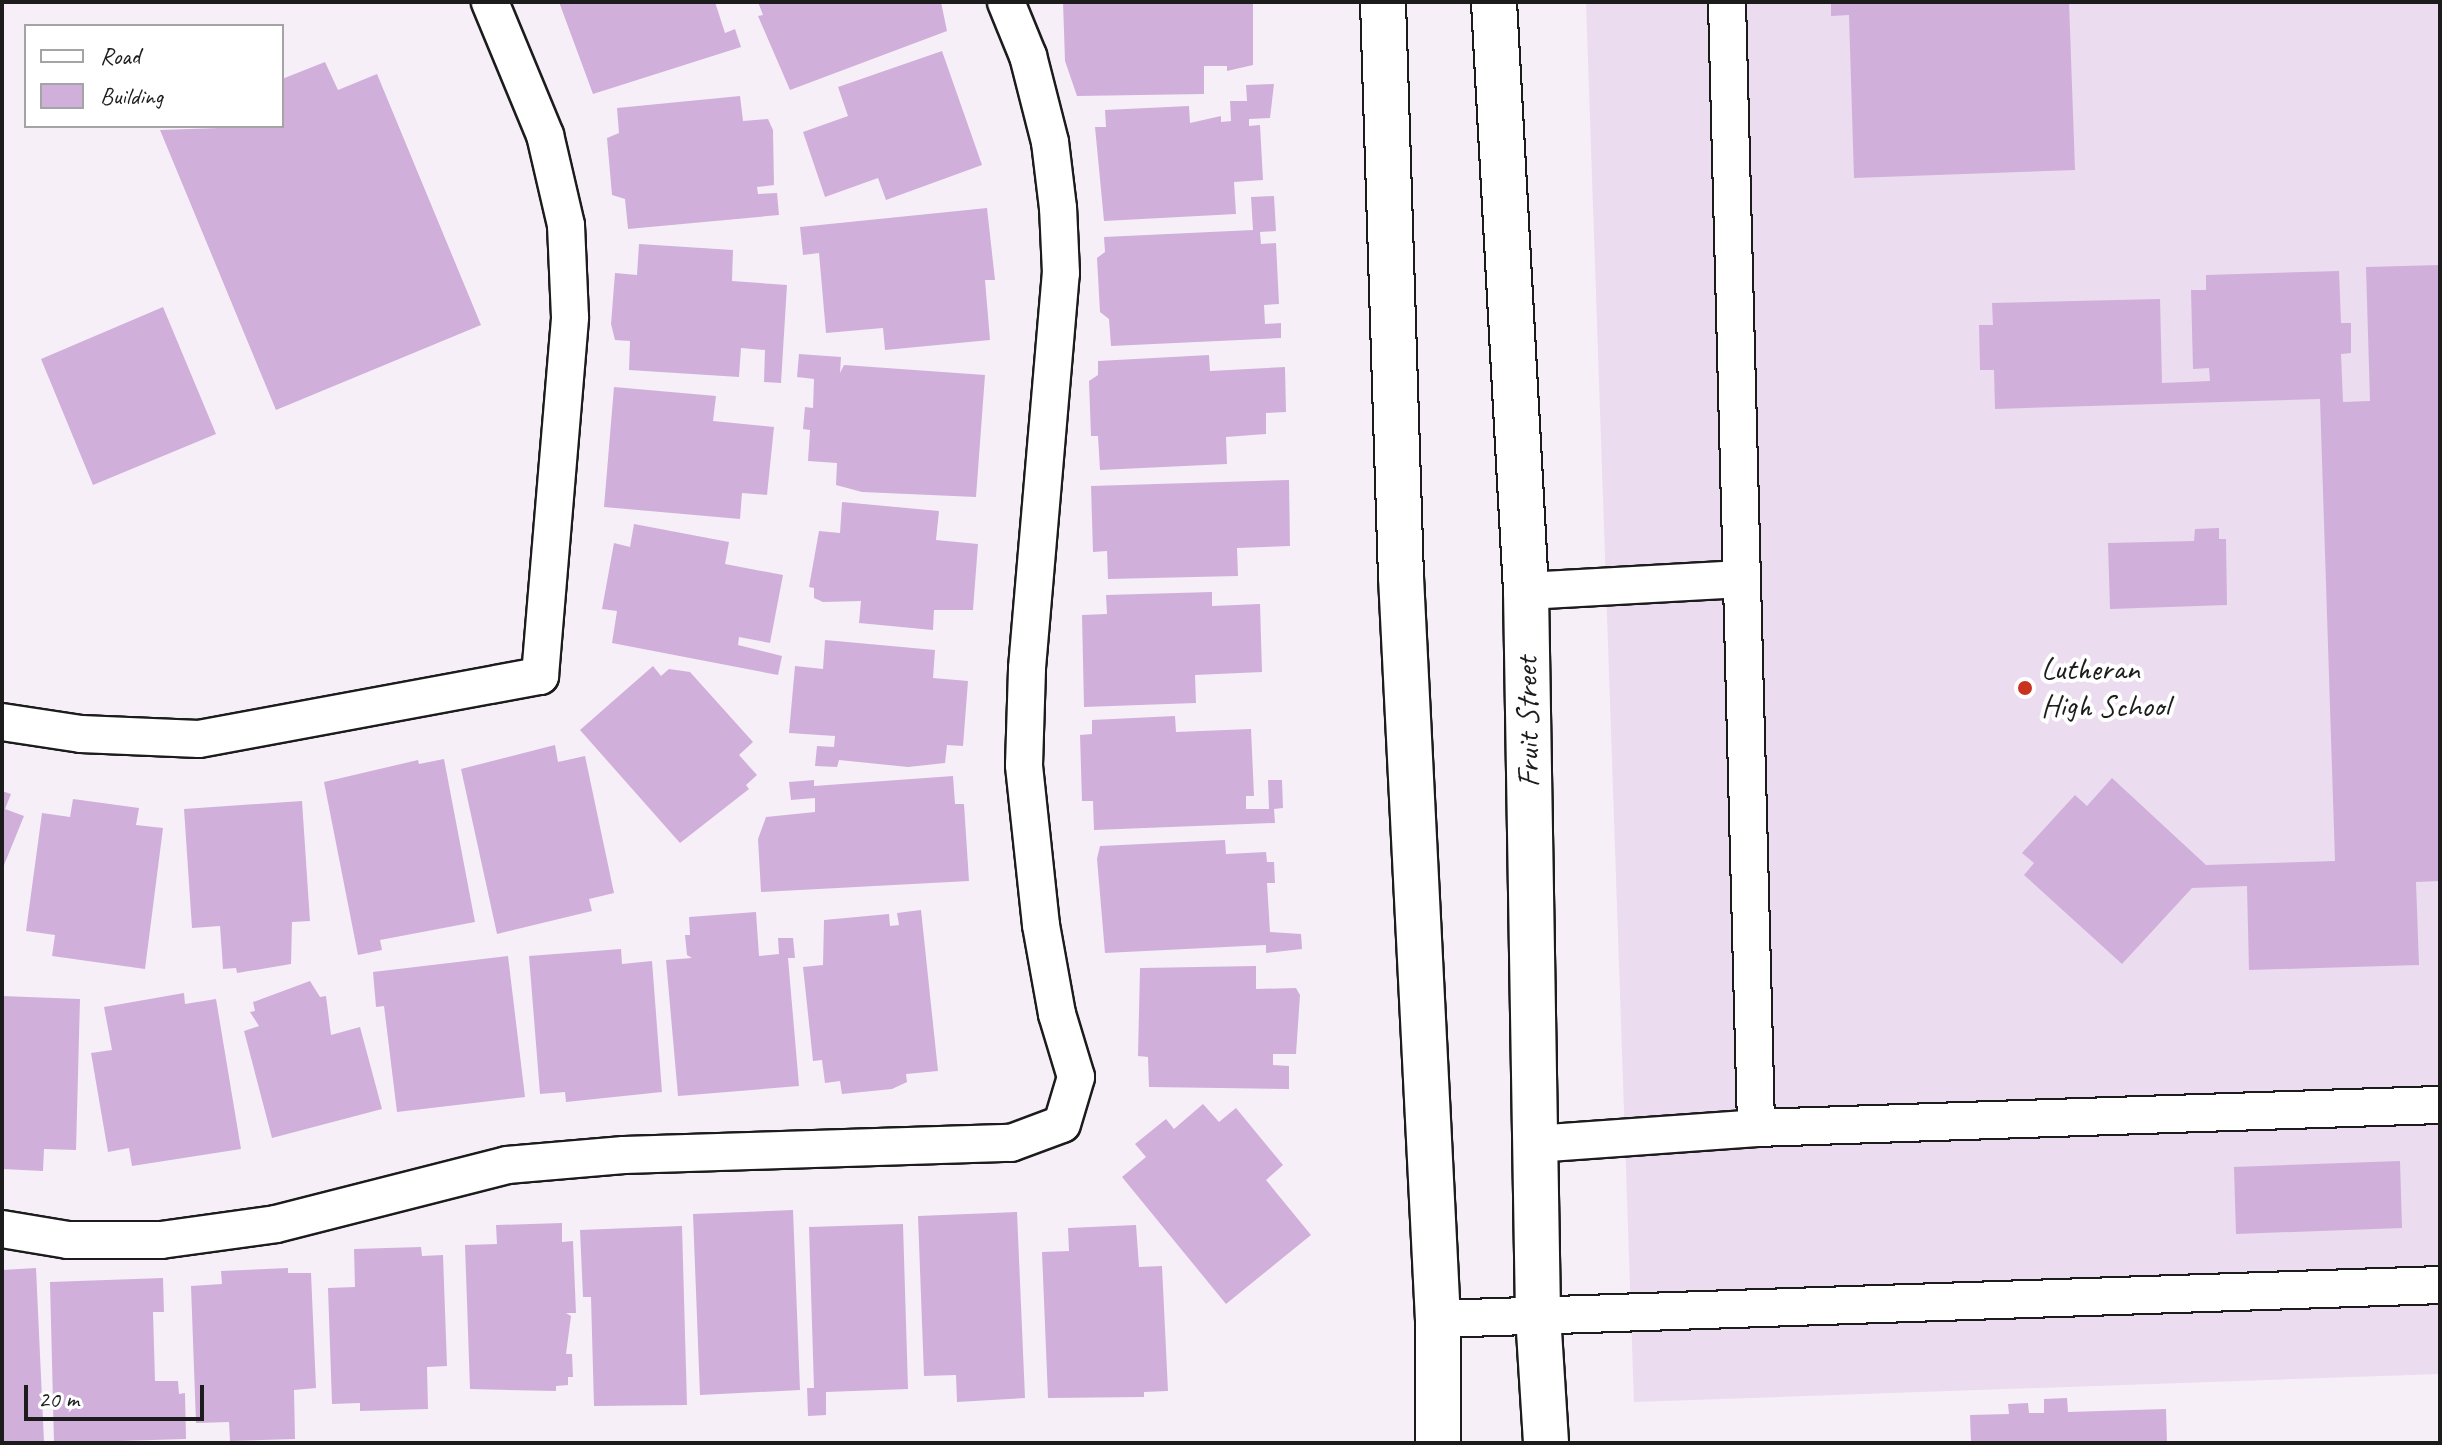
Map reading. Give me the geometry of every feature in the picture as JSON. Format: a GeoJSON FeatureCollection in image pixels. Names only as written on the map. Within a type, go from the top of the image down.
{"type":"FeatureCollection","features":[{"type":"Feature","properties":{"kind":"main road"},"geometry":{"type":"LineString","coordinates":[[1383,2],[1401,577],[1438,1319],[1438,1443]]}},
{"type":"Feature","properties":{"kind":"main road","name":"Fruit Street"},"geometry":{"type":"LineString","coordinates":[[1494,2],[1526,591],[1538,1315],[1546,1443]]}},
{"type":"Feature","properties":{"kind":"lane"},"geometry":{"type":"LineString","coordinates":[[2,722],[81,734],[199,739],[540,676],[570,317],[566,225],[545,135],[490,2]]}},
{"type":"Feature","properties":{"kind":"lane"},"geometry":{"type":"LineString","coordinates":[[2,1229],[68,1240],[161,1240],[276,1224],[507,1165],[624,1155],[1011,1143],[1062,1124],[1076,1077],[1057,1014],[1041,925],[1024,765],[1027,668],[1061,273],[1058,208],[1050,142],[1028,56],[1006,2]]}},
{"type":"Feature","properties":{"kind":"lane"},"geometry":{"type":"LineString","coordinates":[[1727,2],[1756,1128]]}},
{"type":"Feature","properties":{"kind":"lane"},"geometry":{"type":"LineString","coordinates":[[1526,591],[1742,579]]}},
{"type":"Feature","properties":{"kind":"lane"},"geometry":{"type":"LineString","coordinates":[[1535,1144],[1756,1128],[2440,1105]]}},
{"type":"Feature","properties":{"kind":"lane"},"geometry":{"type":"LineString","coordinates":[[1438,1319],[2440,1285]]}},
{"type":"Feature","properties":{"kind":"shaded area","name":"Lutheran High School"},"geometry":{"type":"Polygon","coordinates":[[[1586,2],[2440,2],[2440,1374],[1634,1402],[1586,2]]]}},
{"type":"Feature","properties":{"kind":"building"},"geometry":{"type":"Polygon","coordinates":[[[559,2],[715,2],[725,33],[735,29],[741,47],[593,94],[559,2]]]}},
{"type":"Feature","properties":{"kind":"building"},"geometry":{"type":"Polygon","coordinates":[[[758,2],[941,2],[947,31],[790,90],[758,16],[763,15],[758,2]]]}},
{"type":"Feature","properties":{"kind":"building"},"geometry":{"type":"Polygon","coordinates":[[[1063,2],[1253,2],[1253,65],[1227,71],[1227,66],[1204,66],[1204,94],[1077,96],[1065,61],[1063,2]]]}},
{"type":"Feature","properties":{"kind":"building"},"geometry":{"type":"Polygon","coordinates":[[[1831,2],[2069,2],[2075,170],[1854,178],[1849,15],[1831,16],[1831,2]]]}},
{"type":"Feature","properties":{"kind":"building"},"geometry":{"type":"Polygon","coordinates":[[[942,51],[982,165],[886,200],[878,178],[825,197],[803,132],[848,116],[838,87],[942,51]]]}},
{"type":"Feature","properties":{"kind":"building"},"geometry":{"type":"Polygon","coordinates":[[[325,62],[338,90],[377,74],[481,325],[276,410],[160,130],[284,128],[284,78],[325,62]]]}},
{"type":"Feature","properties":{"kind":"building"},"geometry":{"type":"Polygon","coordinates":[[[1274,84],[1270,118],[1249,119],[1249,126],[1260,125],[1263,180],[1234,182],[1236,214],[1104,221],[1095,127],[1106,127],[1105,110],[1189,106],[1190,123],[1221,116],[1221,122],[1231,121],[1230,101],[1247,101],[1246,85],[1274,84]]]}},
{"type":"Feature","properties":{"kind":"building"},"geometry":{"type":"Polygon","coordinates":[[[740,96],[743,121],[768,119],[773,130],[774,185],[757,187],[758,194],[777,193],[779,215],[628,229],[625,199],[612,195],[607,138],[619,133],[617,108],[740,96]]]}},
{"type":"Feature","properties":{"kind":"building"},"geometry":{"type":"Polygon","coordinates":[[[1274,196],[1276,231],[1260,232],[1261,244],[1276,243],[1279,304],[1264,305],[1265,324],[1281,323],[1281,338],[1111,346],[1109,319],[1100,312],[1097,258],[1105,252],[1104,237],[1253,230],[1251,197],[1274,196]]]}},
{"type":"Feature","properties":{"kind":"building"},"geometry":{"type":"Polygon","coordinates":[[[987,208],[995,280],[985,280],[990,340],[885,350],[883,328],[826,333],[819,253],[803,255],[800,227],[987,208]]]}},
{"type":"Feature","properties":{"kind":"building"},"geometry":{"type":"Polygon","coordinates":[[[639,244],[733,250],[732,281],[787,285],[781,383],[764,382],[765,350],[741,348],[739,377],[629,370],[630,341],[615,340],[611,324],[615,273],[637,275],[639,244]]]}},
{"type":"Feature","properties":{"kind":"building"},"geometry":{"type":"Polygon","coordinates":[[[2440,265],[2440,881],[2416,882],[2419,965],[2249,970],[2247,886],[2192,888],[2122,964],[2024,875],[2034,863],[2022,853],[2075,795],[2087,806],[2112,778],[2206,865],[2335,861],[2320,399],[1995,409],[1994,370],[1980,370],[1979,325],[1993,325],[1992,303],[2160,299],[2162,383],[2210,381],[2209,368],[2193,369],[2191,290],[2206,290],[2206,275],[2339,271],[2341,323],[2351,323],[2351,353],[2341,354],[2343,402],[2370,401],[2366,267],[2440,265]]]}},
{"type":"Feature","properties":{"kind":"building"},"geometry":{"type":"Polygon","coordinates":[[[163,307],[216,434],[93,485],[41,359],[163,307]]]}},
{"type":"Feature","properties":{"kind":"building"},"geometry":{"type":"Polygon","coordinates":[[[799,354],[841,357],[840,373],[844,365],[985,375],[976,497],[862,492],[836,485],[837,463],[808,461],[810,430],[803,429],[805,407],[813,408],[814,379],[797,377],[799,354]]]}},
{"type":"Feature","properties":{"kind":"building"},"geometry":{"type":"Polygon","coordinates":[[[1209,355],[1210,371],[1285,367],[1286,412],[1266,413],[1266,434],[1226,437],[1227,464],[1100,470],[1098,436],[1091,436],[1089,381],[1098,375],[1098,361],[1209,355]]]}},
{"type":"Feature","properties":{"kind":"building"},"geometry":{"type":"Polygon","coordinates":[[[614,387],[716,396],[713,421],[774,427],[767,495],[742,493],[740,519],[604,507],[614,387]]]}},
{"type":"Feature","properties":{"kind":"building"},"geometry":{"type":"Polygon","coordinates":[[[1289,480],[1290,546],[1237,548],[1238,576],[1108,579],[1107,551],[1093,552],[1091,486],[1289,480]]]}},
{"type":"Feature","properties":{"kind":"building"},"geometry":{"type":"Polygon","coordinates":[[[842,502],[939,511],[936,540],[978,544],[973,610],[934,610],[933,630],[859,623],[861,601],[823,602],[814,598],[814,588],[809,587],[819,531],[840,533],[842,502]]]}},
{"type":"Feature","properties":{"kind":"building"},"geometry":{"type":"Polygon","coordinates":[[[634,524],[729,542],[725,564],[783,575],[770,643],[739,637],[738,645],[782,656],[778,675],[612,643],[617,611],[602,609],[614,543],[630,547],[634,524]]]}},
{"type":"Feature","properties":{"kind":"building"},"geometry":{"type":"Polygon","coordinates":[[[2219,528],[2219,539],[2226,539],[2227,605],[2110,609],[2108,543],[2194,541],[2195,529],[2219,528]]]}},
{"type":"Feature","properties":{"kind":"building"},"geometry":{"type":"Polygon","coordinates":[[[1212,592],[1212,606],[1260,604],[1262,672],[1195,675],[1196,703],[1084,707],[1082,615],[1107,614],[1106,595],[1212,592]]]}},
{"type":"Feature","properties":{"kind":"building"},"geometry":{"type":"Polygon","coordinates":[[[825,640],[935,650],[933,678],[968,681],[963,746],[947,745],[945,763],[908,767],[839,760],[837,767],[815,766],[817,746],[834,747],[835,736],[789,733],[795,666],[823,669],[825,640]]]}},
{"type":"Feature","properties":{"kind":"building"},"geometry":{"type":"Polygon","coordinates":[[[653,666],[661,676],[669,669],[690,672],[753,742],[739,755],[757,775],[746,785],[749,789],[680,843],[580,730],[653,666]]]}},
{"type":"Feature","properties":{"kind":"building"},"geometry":{"type":"Polygon","coordinates":[[[1175,716],[1176,732],[1251,729],[1254,796],[1246,796],[1246,809],[1269,809],[1268,780],[1282,780],[1283,808],[1274,809],[1275,823],[1094,830],[1093,801],[1082,801],[1080,735],[1092,734],[1092,720],[1175,716]]]}},
{"type":"Feature","properties":{"kind":"building"},"geometry":{"type":"Polygon","coordinates":[[[555,745],[558,762],[585,756],[614,893],[589,899],[592,911],[497,934],[461,769],[555,745]]]}},
{"type":"Feature","properties":{"kind":"building"},"geometry":{"type":"Polygon","coordinates":[[[444,759],[475,922],[380,940],[382,950],[358,955],[324,782],[418,760],[419,764],[444,759]]]}},
{"type":"Feature","properties":{"kind":"building"},"geometry":{"type":"Polygon","coordinates":[[[953,776],[955,804],[964,804],[969,881],[761,892],[758,839],[766,817],[815,812],[815,798],[791,800],[789,782],[814,780],[814,786],[953,776]]]}},
{"type":"Feature","properties":{"kind":"building"},"geometry":{"type":"Polygon","coordinates":[[[2,791],[11,794],[5,809],[24,816],[2,870],[2,791]]]}},
{"type":"Feature","properties":{"kind":"building"},"geometry":{"type":"Polygon","coordinates":[[[73,799],[139,808],[136,825],[163,828],[145,969],[52,956],[55,935],[26,931],[42,813],[70,817],[73,799]]]}},
{"type":"Feature","properties":{"kind":"building"},"geometry":{"type":"Polygon","coordinates":[[[302,801],[310,921],[292,922],[291,964],[237,973],[236,968],[223,969],[220,926],[192,928],[184,809],[302,801]]]}},
{"type":"Feature","properties":{"kind":"building"},"geometry":{"type":"Polygon","coordinates":[[[1225,840],[1226,854],[1266,852],[1267,862],[1274,862],[1275,883],[1267,883],[1270,932],[1301,934],[1302,949],[1266,953],[1266,945],[1105,953],[1097,859],[1100,846],[1225,840]]]}},
{"type":"Feature","properties":{"kind":"building"},"geometry":{"type":"Polygon","coordinates":[[[921,910],[938,1071],[906,1074],[907,1082],[892,1089],[842,1094],[840,1081],[825,1083],[822,1060],[813,1061],[803,967],[823,965],[824,920],[889,914],[890,926],[899,925],[897,913],[921,910]]]}},
{"type":"Feature","properties":{"kind":"building"},"geometry":{"type":"Polygon","coordinates":[[[756,912],[759,956],[779,954],[778,938],[793,938],[795,958],[788,958],[799,1086],[678,1096],[666,960],[692,958],[687,955],[685,935],[690,935],[689,917],[756,912]]]}},
{"type":"Feature","properties":{"kind":"building"},"geometry":{"type":"Polygon","coordinates":[[[621,949],[622,964],[652,961],[662,1092],[566,1102],[565,1092],[540,1094],[529,956],[621,949]]]}},
{"type":"Feature","properties":{"kind":"building"},"geometry":{"type":"Polygon","coordinates":[[[508,956],[525,1097],[397,1112],[384,1006],[376,1007],[373,972],[508,956]]]}},
{"type":"Feature","properties":{"kind":"building"},"geometry":{"type":"Polygon","coordinates":[[[1256,966],[1256,989],[1296,988],[1300,995],[1296,1054],[1273,1054],[1273,1065],[1289,1066],[1289,1089],[1149,1087],[1148,1057],[1138,1056],[1140,968],[1256,966]]]}},
{"type":"Feature","properties":{"kind":"building"},"geometry":{"type":"Polygon","coordinates":[[[310,981],[320,997],[326,996],[331,1035],[360,1027],[382,1109],[272,1138],[244,1031],[259,1026],[250,1012],[255,1011],[253,1002],[310,981]]]}},
{"type":"Feature","properties":{"kind":"building"},"geometry":{"type":"Polygon","coordinates":[[[184,993],[185,1004],[216,999],[241,1149],[132,1166],[129,1148],[108,1152],[91,1053],[112,1050],[104,1007],[184,993]]]}},
{"type":"Feature","properties":{"kind":"building"},"geometry":{"type":"Polygon","coordinates":[[[2,996],[80,999],[76,1150],[44,1149],[43,1171],[2,1169],[2,996]]]}},
{"type":"Feature","properties":{"kind":"building"},"geometry":{"type":"Polygon","coordinates":[[[1203,1104],[1219,1122],[1236,1108],[1283,1165],[1266,1180],[1311,1235],[1226,1304],[1122,1177],[1146,1157],[1135,1144],[1166,1119],[1174,1129],[1203,1104]]]}},
{"type":"Feature","properties":{"kind":"building"},"geometry":{"type":"Polygon","coordinates":[[[2400,1161],[2402,1228],[2236,1234],[2234,1167],[2400,1161]]]}},
{"type":"Feature","properties":{"kind":"building"},"geometry":{"type":"Polygon","coordinates":[[[793,1210],[800,1390],[700,1395],[693,1214],[793,1210]]]}},
{"type":"Feature","properties":{"kind":"building"},"geometry":{"type":"Polygon","coordinates":[[[1017,1212],[1025,1398],[957,1402],[956,1375],[924,1376],[918,1216],[1017,1212]]]}},
{"type":"Feature","properties":{"kind":"building"},"geometry":{"type":"Polygon","coordinates":[[[562,1223],[562,1242],[573,1241],[576,1313],[566,1313],[571,1316],[566,1354],[572,1354],[573,1377],[568,1377],[568,1385],[556,1386],[556,1391],[470,1389],[465,1245],[497,1244],[496,1225],[562,1223]]]}},
{"type":"Feature","properties":{"kind":"building"},"geometry":{"type":"Polygon","coordinates":[[[903,1224],[908,1389],[826,1392],[826,1415],[808,1416],[807,1388],[814,1388],[809,1227],[903,1224]]]}},
{"type":"Feature","properties":{"kind":"building"},"geometry":{"type":"Polygon","coordinates":[[[1136,1225],[1139,1267],[1162,1266],[1168,1391],[1144,1392],[1144,1397],[1048,1398],[1042,1252],[1069,1251],[1068,1228],[1136,1225]]]}},
{"type":"Feature","properties":{"kind":"building"},"geometry":{"type":"Polygon","coordinates":[[[682,1226],[687,1405],[594,1406],[591,1297],[583,1297],[580,1230],[682,1226]]]}},
{"type":"Feature","properties":{"kind":"building"},"geometry":{"type":"Polygon","coordinates":[[[421,1247],[422,1256],[443,1255],[447,1366],[427,1367],[428,1409],[360,1411],[360,1403],[332,1404],[328,1288],[355,1287],[354,1249],[421,1247]]]}},
{"type":"Feature","properties":{"kind":"building"},"geometry":{"type":"Polygon","coordinates":[[[36,1268],[44,1442],[2,1443],[2,1270],[36,1268]]]}},
{"type":"Feature","properties":{"kind":"building"},"geometry":{"type":"Polygon","coordinates":[[[288,1268],[288,1273],[311,1273],[316,1388],[294,1390],[295,1439],[230,1441],[229,1422],[196,1423],[191,1286],[222,1284],[221,1271],[288,1268]]]}},
{"type":"Feature","properties":{"kind":"building"},"geometry":{"type":"Polygon","coordinates":[[[163,1278],[164,1312],[153,1312],[155,1381],[178,1381],[179,1394],[185,1393],[186,1439],[54,1443],[50,1282],[163,1278]]]}},
{"type":"Feature","properties":{"kind":"building"},"geometry":{"type":"Polygon","coordinates":[[[2067,1398],[2068,1412],[2166,1409],[2167,1443],[1971,1443],[1970,1415],[2009,1414],[2008,1404],[2028,1403],[2029,1413],[2044,1413],[2044,1399],[2067,1398]]]}},
{"type":"Feature","properties":{"kind":"place","name":"Lutheran High School"},"geometry":{"type":"Point","coordinates":[2025,688]}}]}
